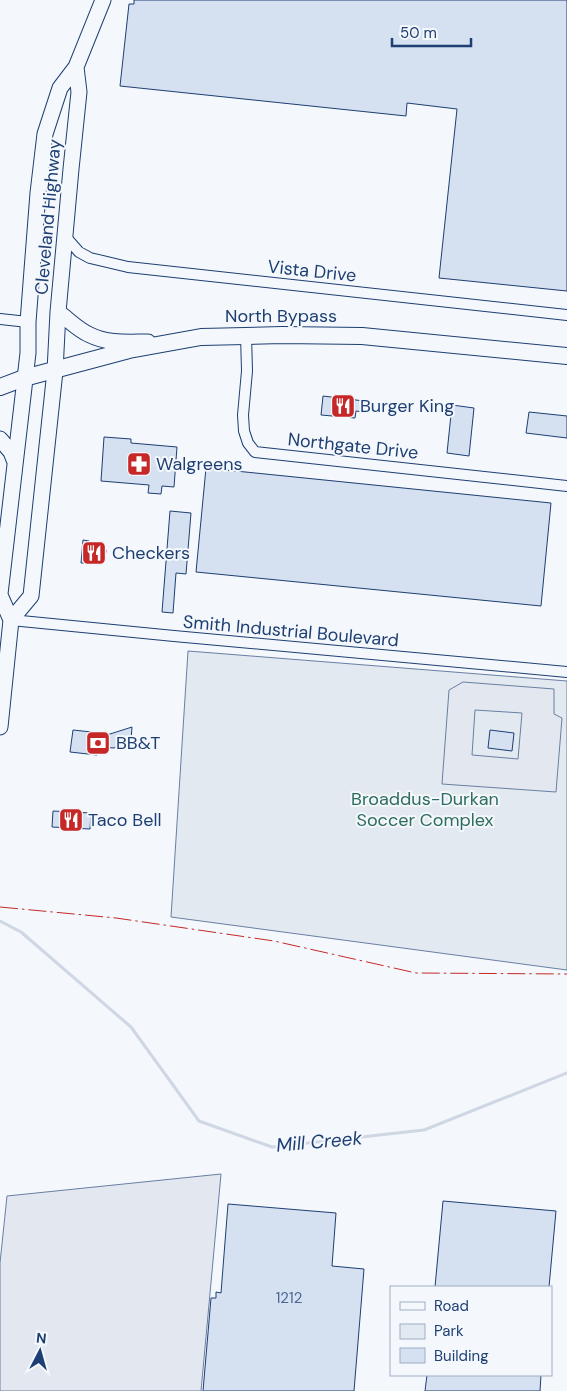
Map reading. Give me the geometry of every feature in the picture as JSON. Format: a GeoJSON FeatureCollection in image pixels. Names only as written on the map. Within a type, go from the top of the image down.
{"type":"FeatureCollection","features":[{"type":"Feature","properties":{"kind":"highway","name":"North Bypass"},"geometry":{"type":"LineString","coordinates":[[0,387],[24,378],[129,350],[201,337],[324,334],[567,356]]}},
{"type":"Feature","properties":{"kind":"main road","name":"Cleveland Highway"},"geometry":{"type":"LineString","coordinates":[[0,595],[28,353],[28,322],[38,193],[46,134],[60,88],[76,67],[103,0]]}},
{"type":"Feature","properties":{"kind":"main road","name":"Cleveland Highway"},"geometry":{"type":"LineString","coordinates":[[11,620],[31,596],[55,371],[64,235],[79,92],[76,67]]}},
{"type":"Feature","properties":{"kind":"main road"},"geometry":{"type":"LineString","coordinates":[[58,312],[88,334],[105,341],[177,341]]}},
{"type":"Feature","properties":{"kind":"main road"},"geometry":{"type":"LineString","coordinates":[[0,439],[11,452],[15,462]]}},
{"type":"Feature","properties":{"kind":"main road"},"geometry":{"type":"LineString","coordinates":[[0,595],[11,620],[0,727]]}},
{"type":"Feature","properties":{"kind":"street","name":"Vista Drive"},"geometry":{"type":"LineString","coordinates":[[64,235],[79,252],[90,258],[128,267],[567,315]]}},
{"type":"Feature","properties":{"kind":"street"},"geometry":{"type":"LineString","coordinates":[[0,319],[28,322]]}},
{"type":"Feature","properties":{"kind":"street","name":"Northgate Drive"},"geometry":{"type":"LineString","coordinates":[[246,335],[244,431],[248,443],[255,452],[567,486]]}},
{"type":"Feature","properties":{"kind":"street","name":"Smith Industrial Boulevard"},"geometry":{"type":"LineString","coordinates":[[11,620],[567,672]]}},
{"type":"Feature","properties":{"kind":"green space","name":"Broaddus-Durkan Soccer Complex"},"geometry":{"type":"Polygon","coordinates":[[[188,651],[567,681],[567,970],[171,917],[188,651]]]}},
{"type":"Feature","properties":{"kind":"shaded area"},"geometry":{"type":"Polygon","coordinates":[[[463,682],[554,689],[554,714],[562,718],[556,792],[442,784],[449,690],[463,682]],[[475,710],[472,755],[518,759],[522,713],[475,710]]]}},
{"type":"Feature","properties":{"kind":"shaded area"},"geometry":{"type":"Polygon","coordinates":[[[221,1174],[201,1391],[0,1391],[0,1263],[7,1196],[221,1174]]]}},
{"type":"Feature","properties":{"kind":"building"},"geometry":{"type":"Polygon","coordinates":[[[134,0],[567,0],[567,291],[439,278],[457,109],[407,103],[406,116],[120,86],[129,4],[134,4],[134,0]]]}},
{"type":"Feature","properties":{"kind":"building","name":"Burger King"},"geometry":{"type":"Polygon","coordinates":[[[323,396],[364,401],[363,412],[356,411],[355,418],[321,415],[323,396]]]}},
{"type":"Feature","properties":{"kind":"building"},"geometry":{"type":"Polygon","coordinates":[[[452,405],[474,408],[469,456],[447,453],[452,405]]]}},
{"type":"Feature","properties":{"kind":"building"},"geometry":{"type":"Polygon","coordinates":[[[529,412],[567,416],[567,438],[526,433],[529,412]]]}},
{"type":"Feature","properties":{"kind":"building","name":"Walgreens"},"geometry":{"type":"Polygon","coordinates":[[[104,437],[131,439],[131,443],[177,447],[174,487],[162,486],[161,494],[148,493],[149,485],[101,481],[104,437]]]}},
{"type":"Feature","properties":{"kind":"building"},"geometry":{"type":"Polygon","coordinates":[[[206,468],[551,503],[541,606],[196,572],[206,468]]]}},
{"type":"Feature","properties":{"kind":"building"},"geometry":{"type":"Polygon","coordinates":[[[170,511],[191,513],[186,574],[176,573],[173,613],[162,612],[170,511]]]}},
{"type":"Feature","properties":{"kind":"building","name":"Checkers"},"geometry":{"type":"Polygon","coordinates":[[[83,540],[89,541],[88,548],[106,550],[105,558],[88,556],[87,563],[81,563],[83,540]]]}},
{"type":"Feature","properties":{"kind":"building","name":"BB&T"},"geometry":{"type":"Polygon","coordinates":[[[132,727],[131,740],[114,748],[98,747],[97,755],[70,752],[73,730],[110,734],[132,727]]]}},
{"type":"Feature","properties":{"kind":"building"},"geometry":{"type":"Polygon","coordinates":[[[490,730],[514,733],[512,751],[488,748],[490,730]]]}},
{"type":"Feature","properties":{"kind":"building","name":"Taco Bell"},"geometry":{"type":"Polygon","coordinates":[[[53,811],[91,813],[90,829],[52,827],[53,811]]]}},
{"type":"Feature","properties":{"kind":"building"},"geometry":{"type":"Polygon","coordinates":[[[443,1201],[556,1211],[549,1286],[435,1286],[443,1201]]]}},
{"type":"Feature","properties":{"kind":"building"},"geometry":{"type":"Polygon","coordinates":[[[228,1204],[336,1213],[332,1266],[364,1269],[354,1391],[203,1391],[211,1298],[216,1298],[216,1292],[221,1293],[228,1204]]]}},
{"type":"Feature","properties":{"kind":"building"},"geometry":{"type":"Polygon","coordinates":[[[427,1376],[541,1376],[540,1391],[425,1391],[427,1376]]]}},
{"type":"Feature","properties":{"kind":"waterway","name":"Mill Creek"},"geometry":{"type":"LineString","coordinates":[[0,921],[21,932],[131,1027],[199,1121],[272,1147],[424,1130],[567,1073]]}},
{"type":"Feature","properties":{"kind":"power"},"geometry":{"type":"LineString","coordinates":[[0,907],[116,918],[274,941],[416,973],[567,974]]}},
{"type":"Feature","properties":{"kind":"place","name":"Burger King"},"geometry":{"type":"Point","coordinates":[343,406]}},
{"type":"Feature","properties":{"kind":"place","name":"Walgreens"},"geometry":{"type":"Point","coordinates":[139,464]}},
{"type":"Feature","properties":{"kind":"place","name":"Checkers"},"geometry":{"type":"Point","coordinates":[94,553]}},
{"type":"Feature","properties":{"kind":"place","name":"BB&T"},"geometry":{"type":"Point","coordinates":[98,743]}},
{"type":"Feature","properties":{"kind":"place","name":"Taco Bell"},"geometry":{"type":"Point","coordinates":[71,820]}}]}
